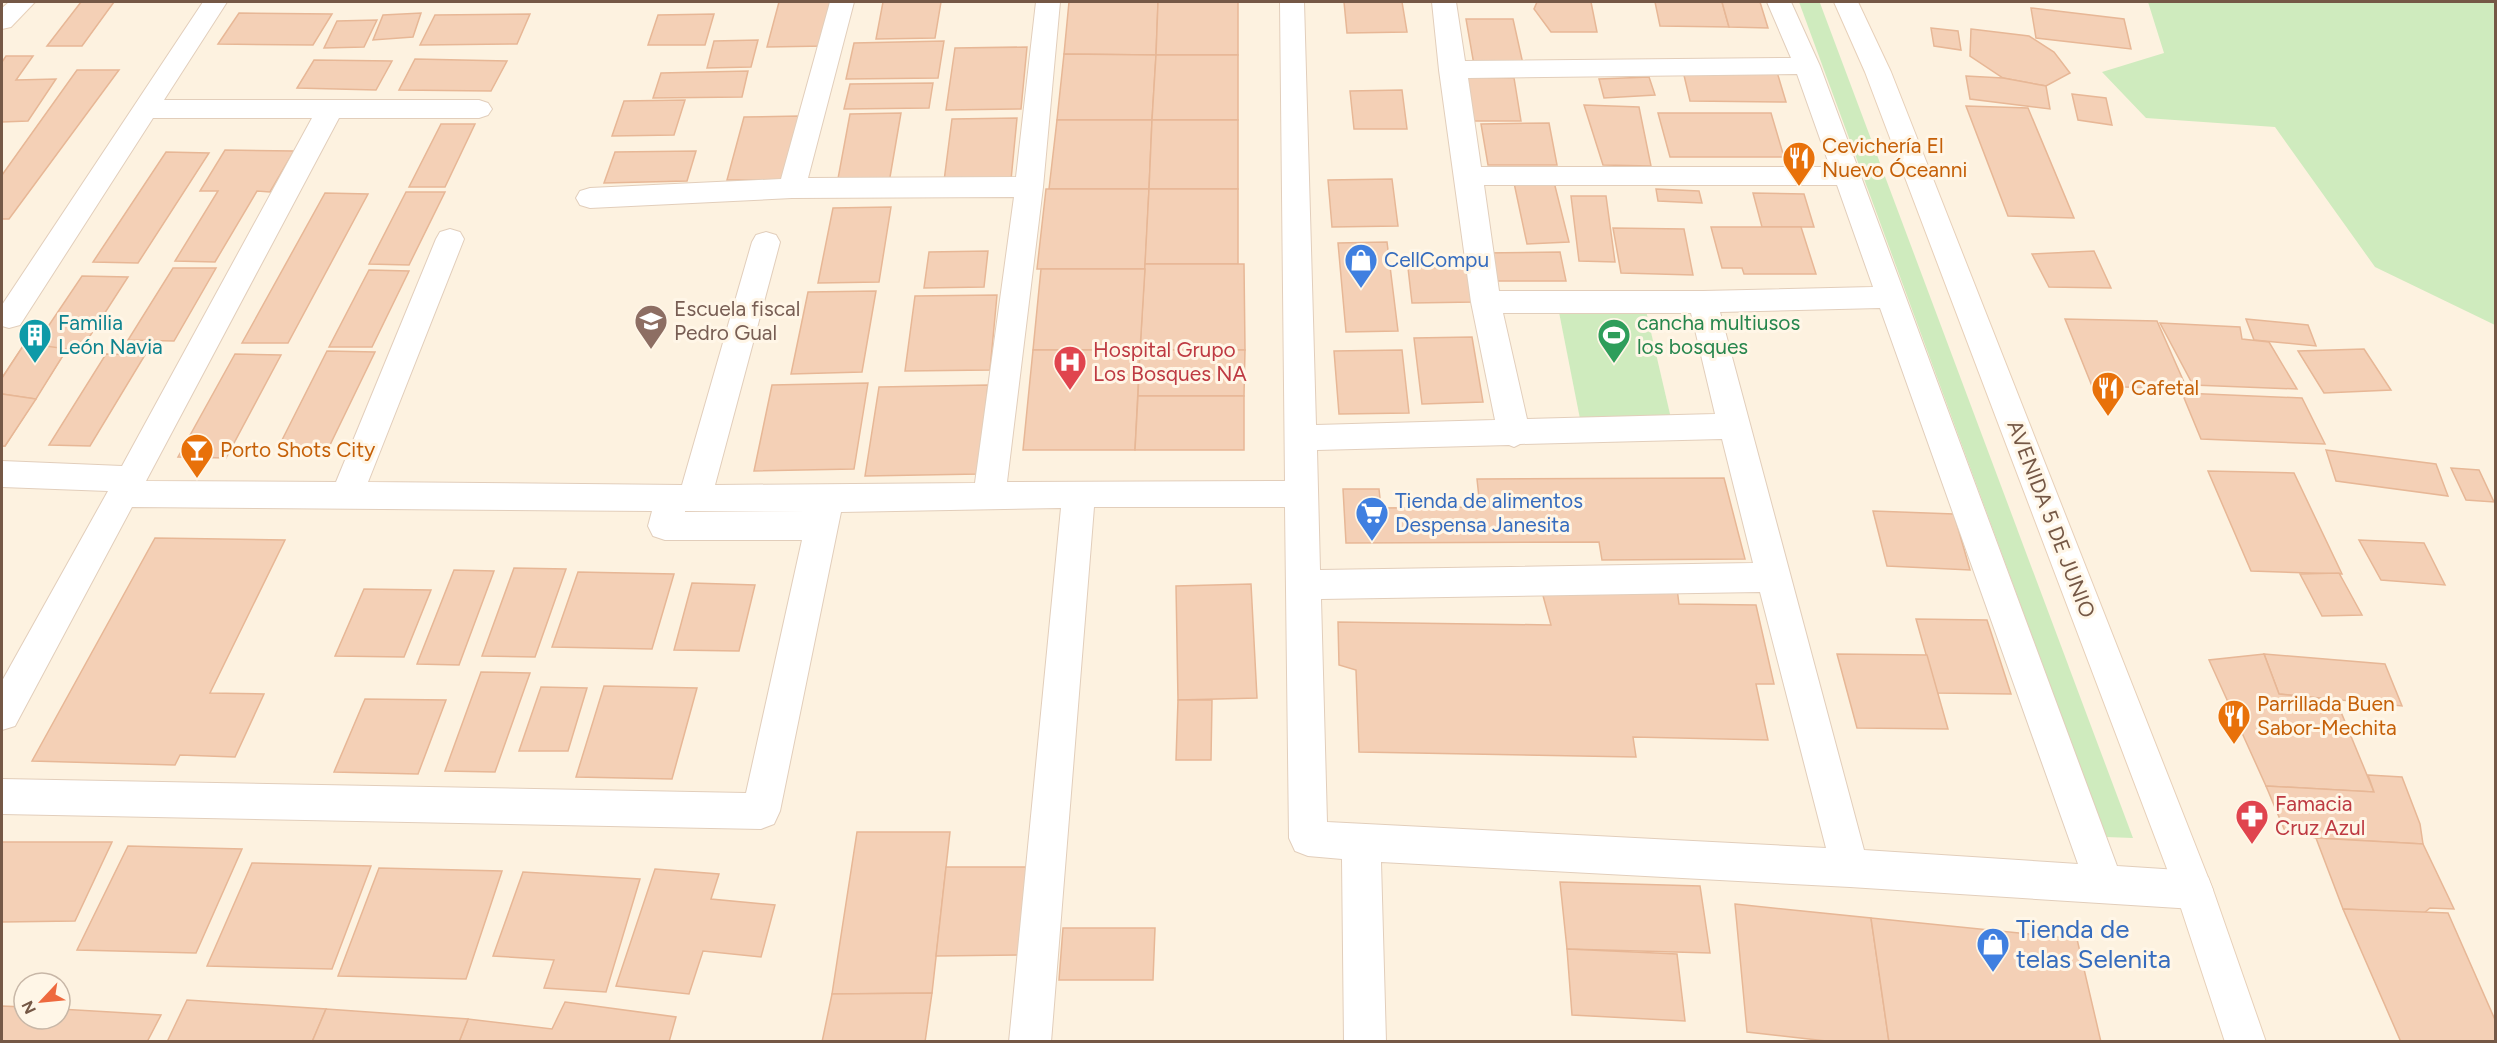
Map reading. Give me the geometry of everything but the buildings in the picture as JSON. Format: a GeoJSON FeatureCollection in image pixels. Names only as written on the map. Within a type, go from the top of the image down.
{"type":"FeatureCollection","features":[{"type":"Feature","properties":{"kind":"street"},"geometry":{"type":"LineString","coordinates":[[2,21],[23,2]]}},
{"type":"Feature","properties":{"kind":"street"},"geometry":{"type":"LineString","coordinates":[[9,317],[215,2]]}},
{"type":"Feature","properties":{"kind":"street"},"geometry":{"type":"LineString","coordinates":[[792,188],[842,2]]}},
{"type":"Feature","properties":{"kind":"street"},"geometry":{"type":"LineString","coordinates":[[990,496],[1029,187],[1048,2]]}},
{"type":"Feature","properties":{"kind":"street"},"geometry":{"type":"LineString","coordinates":[[1292,2],[1308,838],[1361,843],[1850,868],[2194,890]]}},
{"type":"Feature","properties":{"kind":"street"},"geometry":{"type":"LineString","coordinates":[[1444,2],[1486,302],[1514,434]]}},
{"type":"Feature","properties":{"kind":"street"},"geometry":{"type":"LineString","coordinates":[[1779,2],[1807,66],[2105,885]]}},
{"type":"Feature","properties":{"kind":"street","name":"AVENIDA 5 DE JUNIO"},"geometry":{"type":"LineString","coordinates":[[1846,2],[1878,72],[2194,890],[2246,1041]]}},
{"type":"Feature","properties":{"kind":"street"},"geometry":{"type":"LineString","coordinates":[[1452,70],[1807,66]]}},
{"type":"Feature","properties":{"kind":"street"},"geometry":{"type":"LineString","coordinates":[[145,109],[478,109]]}},
{"type":"Feature","properties":{"kind":"street"},"geometry":{"type":"LineString","coordinates":[[2,714],[330,109]]}},
{"type":"Feature","properties":{"kind":"street"},"geometry":{"type":"LineString","coordinates":[[1468,176],[1847,176]]}},
{"type":"Feature","properties":{"kind":"street"},"geometry":{"type":"LineString","coordinates":[[590,198],[792,188],[1029,187]]}},
{"type":"Feature","properties":{"kind":"street"},"geometry":{"type":"LineString","coordinates":[[346,495],[450,239]]}},
{"type":"Feature","properties":{"kind":"street"},"geometry":{"type":"LineString","coordinates":[[766,242],[684,497],[665,526],[990,496],[1301,494]]}},
{"type":"Feature","properties":{"kind":"street"},"geometry":{"type":"LineString","coordinates":[[1486,302],[1703,302],[1890,297]]}},
{"type":"Feature","properties":{"kind":"street"},"geometry":{"type":"LineString","coordinates":[[1703,302],[1850,868]]}},
{"type":"Feature","properties":{"kind":"street"},"geometry":{"type":"LineString","coordinates":[[1300,438],[1514,434],[1582,429],[1734,426]]}},
{"type":"Feature","properties":{"kind":"street"},"geometry":{"type":"LineString","coordinates":[[2,474],[127,486],[346,495],[684,497]]}},
{"type":"Feature","properties":{"kind":"street"},"geometry":{"type":"LineString","coordinates":[[1030,1041],[1079,494]]}},
{"type":"Feature","properties":{"kind":"street"},"geometry":{"type":"LineString","coordinates":[[2,797],[761,811],[824,513]]}},
{"type":"Feature","properties":{"kind":"street"},"geometry":{"type":"LineString","coordinates":[[1303,585],[1774,577]]}},
{"type":"Feature","properties":{"kind":"street"},"geometry":{"type":"LineString","coordinates":[[1361,843],[1365,1041]]}},
{"type":"Feature","properties":{"kind":"green space"},"geometry":{"type":"Polygon","coordinates":[[[1799,2],[1820,3],[2133,838],[2106,837],[1799,2]]]}},
{"type":"Feature","properties":{"kind":"green space"},"geometry":{"type":"Polygon","coordinates":[[[2148,2],[2495,2],[2495,325],[2375,267],[2275,127],[2146,118],[2102,72],[2164,53],[2148,2]]]}},
{"type":"Feature","properties":{"kind":"green space","name":"cancha multiusos los bosques"},"geometry":{"type":"Polygon","coordinates":[[[1557,302],[1644,302],[1673,427],[1582,429],[1557,302]]]}},
{"type":"Feature","properties":{"kind":"place","name":"Cevichería El Nuevo Óceanni"},"geometry":{"type":"Point","coordinates":[1799,187]}},
{"type":"Feature","properties":{"kind":"place","name":"CellCompu"},"geometry":{"type":"Point","coordinates":[1361,289]}},
{"type":"Feature","properties":{"kind":"place","name":"Escuela fiscal Pedro Gual"},"geometry":{"type":"Point","coordinates":[651,350]}},
{"type":"Feature","properties":{"kind":"place","name":"Familia León Navia"},"geometry":{"type":"Point","coordinates":[35,364]}},
{"type":"Feature","properties":{"kind":"place","name":"cancha multiusos los bosques"},"geometry":{"type":"Point","coordinates":[1614,364]}},
{"type":"Feature","properties":{"kind":"place","name":"Hospital Grupo Los Bosques NA"},"geometry":{"type":"Point","coordinates":[1070,391]}},
{"type":"Feature","properties":{"kind":"place","name":"Cafetal"},"geometry":{"type":"Point","coordinates":[2108,417]}},
{"type":"Feature","properties":{"kind":"place","name":"Porto Shots City"},"geometry":{"type":"Point","coordinates":[197,479]}},
{"type":"Feature","properties":{"kind":"place","name":"Tienda de alimentos Despensa Janesita"},"geometry":{"type":"Point","coordinates":[1372,542]}},
{"type":"Feature","properties":{"kind":"place","name":"Parrillada Buen Sabor-Mechita"},"geometry":{"type":"Point","coordinates":[2234,745]}},
{"type":"Feature","properties":{"kind":"place","name":"Famacia Cruz Azul"},"geometry":{"type":"Point","coordinates":[2252,845]}},
{"type":"Feature","properties":{"kind":"place","name":"Tienda de telas Selenita"},"geometry":{"type":"Point","coordinates":[1993,973]}}]}
